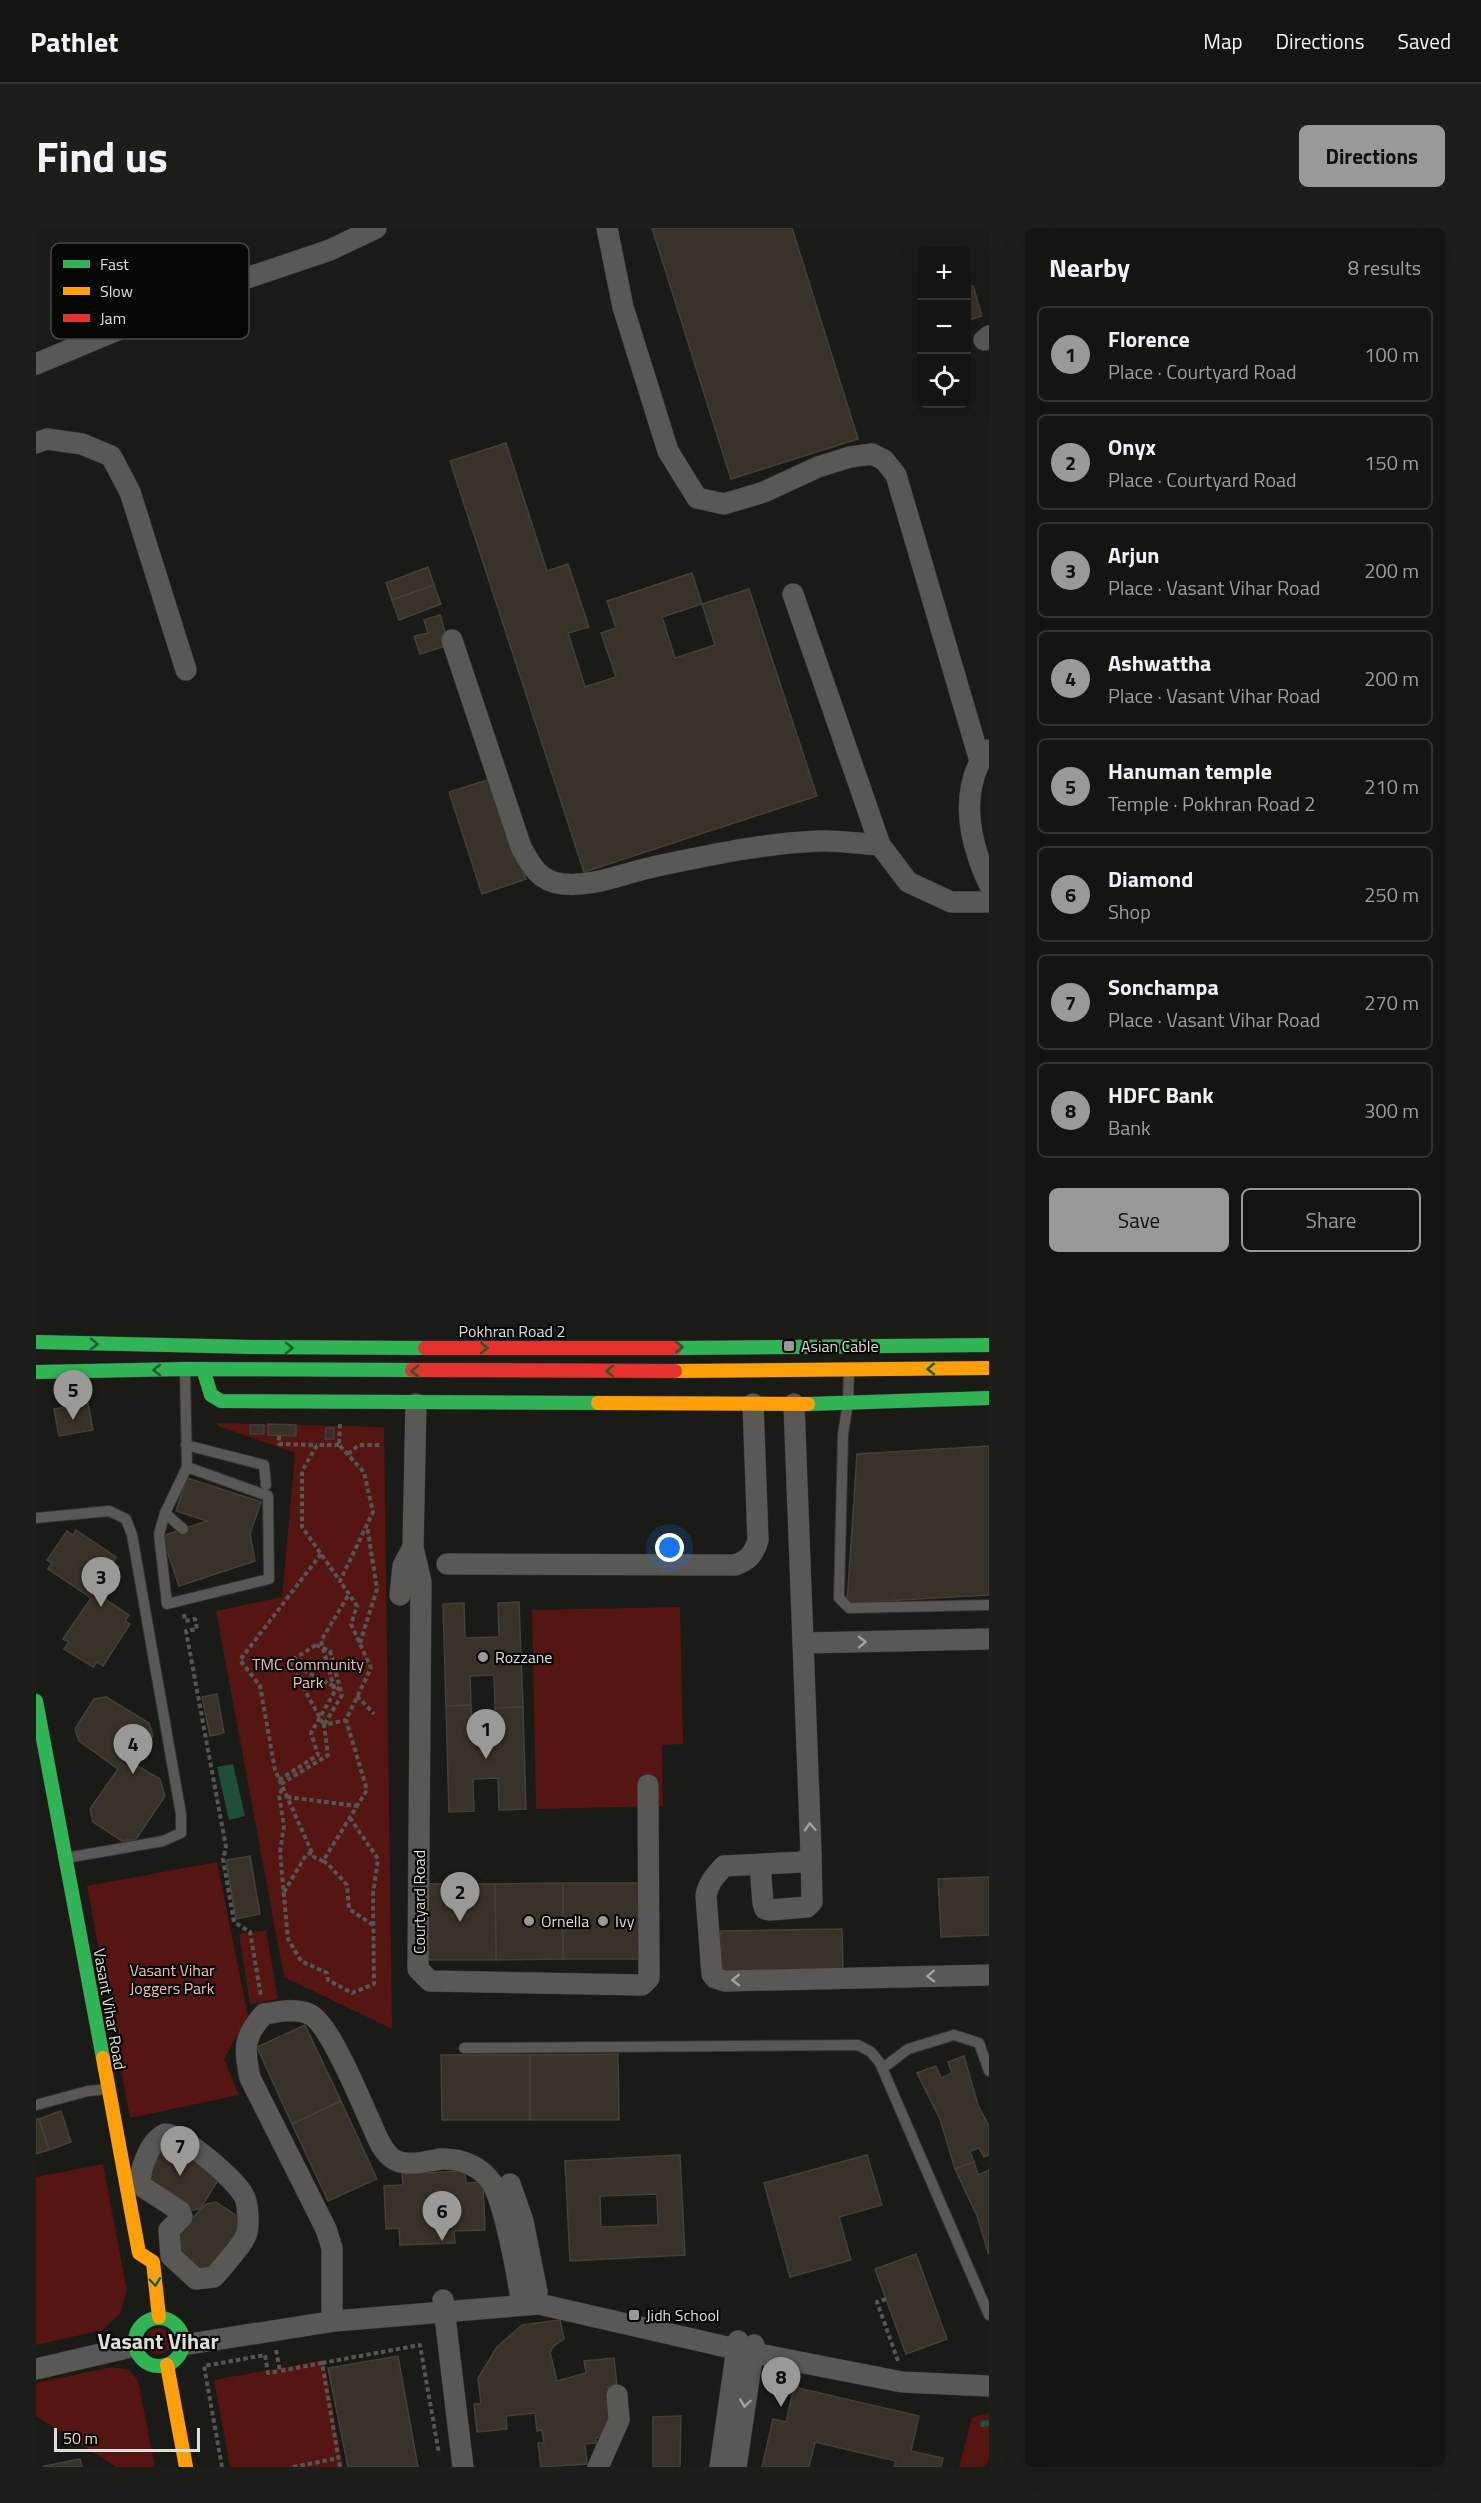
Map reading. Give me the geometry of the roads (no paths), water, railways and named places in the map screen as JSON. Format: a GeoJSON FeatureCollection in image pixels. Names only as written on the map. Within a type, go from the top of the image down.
{"type":"FeatureCollection","features":[{"type":"Feature","properties":{"kind":"main road","name":"Pokhran Road 2"},"geometry":{"type":"LineString","coordinates":[[36,1342],[265,1348],[850,1348],[989,1345]]}},
{"type":"Feature","properties":{"kind":"main road"},"geometry":{"type":"LineString","coordinates":[[36,1372],[186,1369],[849,1370],[989,1368]]}},
{"type":"Feature","properties":{"kind":"main road"},"geometry":{"type":"LineString","coordinates":[[203,1369],[211,1395],[222,1401],[416,1404],[794,1404],[989,1398]]}},
{"type":"Feature","properties":{"kind":"main road","name":"Vasant Vihar Road"},"geometry":{"type":"LineString","coordinates":[[36,1701],[138,2245],[153,2262],[159,2318]]}},
{"type":"Feature","properties":{"kind":"main road"},"geometry":{"type":"LineString","coordinates":[[132,2266],[138,2245]]}},
{"type":"Feature","properties":{"kind":"main road"},"geometry":{"type":"LineString","coordinates":[[143,2317],[159,2318],[174,2322],[183,2340],[178,2357],[167,2365],[150,2365],[143,2361],[135,2346],[136,2333],[143,2317]]}},
{"type":"Feature","properties":{"kind":"main road"},"geometry":{"type":"LineString","coordinates":[[167,2365],[186,2467]]}},
{"type":"Feature","properties":{"kind":"street"},"geometry":{"type":"LineString","coordinates":[[249,277],[330,250],[376,228]]}},
{"type":"Feature","properties":{"kind":"street"},"geometry":{"type":"LineString","coordinates":[[607,228],[623,307],[668,451],[697,498],[724,504],[764,492],[818,466],[872,454],[884,460],[896,475],[984,754],[969,790],[969,824],[976,858],[989,884]]}},
{"type":"Feature","properties":{"kind":"street"},"geometry":{"type":"LineString","coordinates":[[36,364],[96,339]]}},
{"type":"Feature","properties":{"kind":"street"},"geometry":{"type":"LineString","coordinates":[[36,443],[46,439],[82,444],[111,456],[130,492],[186,670]]}},
{"type":"Feature","properties":{"kind":"street"},"geometry":{"type":"LineString","coordinates":[[793,594],[880,845],[908,882],[951,902],[989,902]]}},
{"type":"Feature","properties":{"kind":"street"},"geometry":{"type":"LineString","coordinates":[[453,639],[521,847],[531,866],[544,879],[563,884],[592,882],[644,868],[762,845],[822,841],[880,845]]}},
{"type":"Feature","properties":{"kind":"street","name":"Courtyard Road"},"geometry":{"type":"LineString","coordinates":[[416,1404],[413,1547],[421,1582],[418,1969],[430,1981],[642,1985],[649,1978],[648,1785]]}},
{"type":"Feature","properties":{"kind":"street"},"geometry":{"type":"LineString","coordinates":[[447,1564],[735,1565],[747,1561],[758,1540],[753,1404]]}},
{"type":"Feature","properties":{"kind":"street"},"geometry":{"type":"LineString","coordinates":[[760,1865],[765,1909],[807,1907],[812,1902],[794,1404]]}},
{"type":"Feature","properties":{"kind":"street"},"geometry":{"type":"LineString","coordinates":[[400,1595],[403,1566],[413,1547]]}},
{"type":"Feature","properties":{"kind":"street"},"geometry":{"type":"LineString","coordinates":[[803,1643],[989,1639]]}},
{"type":"Feature","properties":{"kind":"street"},"geometry":{"type":"LineString","coordinates":[[811,1854],[803,1862],[724,1866],[707,1888],[712,1974],[715,1978],[725,1981],[989,1975]]}},
{"type":"Feature","properties":{"kind":"street"},"geometry":{"type":"LineString","coordinates":[[321,2316],[332,2248],[326,2229],[250,2078],[245,2051],[247,2038],[254,2024],[264,2014],[292,2011],[309,2014],[319,2022],[331,2039],[379,2141],[392,2159],[406,2163],[456,2160],[471,2164],[491,2183],[528,2293]]}},
{"type":"Feature","properties":{"kind":"street"},"geometry":{"type":"LineString","coordinates":[[138,2245],[169,2230],[182,2217],[180,2211],[140,2185],[140,2168],[161,2135],[169,2134],[206,2158],[234,2182],[245,2198],[248,2233],[214,2277],[200,2279],[184,2269],[171,2256],[169,2230]]}},
{"type":"Feature","properties":{"kind":"street"},"geometry":{"type":"LineString","coordinates":[[510,2184],[523,2221],[528,2293]]}},
{"type":"Feature","properties":{"kind":"street"},"geometry":{"type":"LineString","coordinates":[[445,2306],[528,2293],[745,2347]]}},
{"type":"Feature","properties":{"kind":"street"},"geometry":{"type":"LineString","coordinates":[[183,2340],[321,2316],[445,2306],[540,2304],[902,2377],[989,2386]]}},
{"type":"Feature","properties":{"kind":"street"},"geometry":{"type":"LineString","coordinates":[[445,2306],[463,2467]]}},
{"type":"Feature","properties":{"kind":"street"},"geometry":{"type":"LineString","coordinates":[[183,2340],[273,2332],[321,2316]]}},
{"type":"Feature","properties":{"kind":"street"},"geometry":{"type":"LineString","coordinates":[[36,2368],[135,2346]]}},
{"type":"Feature","properties":{"kind":"street"},"geometry":{"type":"LineString","coordinates":[[720,2467],[745,2347]]}},
{"type":"Feature","properties":{"kind":"street"},"geometry":{"type":"LineString","coordinates":[[736,2467],[745,2347]]}},
{"type":"Feature","properties":{"kind":"street"},"geometry":{"type":"LineString","coordinates":[[598,2467],[620,2420],[617,2395]]}},
{"type":"Feature","properties":{"kind":"lane"},"geometry":{"type":"LineString","coordinates":[[850,1348],[848,1402],[843,1434],[838,1598],[849,1608],[989,1605]]}},
{"type":"Feature","properties":{"kind":"lane"},"geometry":{"type":"LineString","coordinates":[[186,1369],[187,1467],[165,1513],[159,1533],[166,1604],[269,1579],[268,1496],[187,1467]]}},
{"type":"Feature","properties":{"kind":"lane"},"geometry":{"type":"LineString","coordinates":[[186,1445],[264,1465],[266,1485]]}},
{"type":"Feature","properties":{"kind":"lane"},"geometry":{"type":"LineString","coordinates":[[36,1518],[109,1511],[126,1519],[132,1535],[181,1814],[181,1833],[163,1841],[65,1858]]}},
{"type":"Feature","properties":{"kind":"lane"},"geometry":{"type":"LineString","coordinates":[[165,1513],[183,1528]]}},
{"type":"Feature","properties":{"kind":"lane"},"geometry":{"type":"LineString","coordinates":[[883,2068],[908,2049],[954,2035],[979,2043],[989,2071]]}},
{"type":"Feature","properties":{"kind":"lane"},"geometry":{"type":"LineString","coordinates":[[464,2048],[858,2045],[871,2052],[883,2068],[989,2315]]}},
{"type":"Feature","properties":{"kind":"lane"},"geometry":{"type":"LineString","coordinates":[[36,2105],[88,2091],[108,2089]]}},
{"type":"Feature","properties":{"kind":"waterway"},"geometry":{"type":"LineString","coordinates":[[983,2424],[989,2423]]}},
{"type":"Feature","properties":{"kind":"place","name":"Asian Cable"},"geometry":{"type":"Point","coordinates":[789,1346]}},
{"type":"Feature","properties":{"kind":"place","name":"Hanuman temple"},"geometry":{"type":"Point","coordinates":[73,1420]}},
{"type":"Feature","properties":{"kind":"place","name":"Arjun"},"geometry":{"type":"Point","coordinates":[101,1607]}},
{"type":"Feature","properties":{"kind":"place","name":"Rozzane"},"geometry":{"type":"Point","coordinates":[483,1657]}},
{"type":"Feature","properties":{"kind":"place","name":"Florence"},"geometry":{"type":"Point","coordinates":[486,1759]}},
{"type":"Feature","properties":{"kind":"place","name":"Ashwattha"},"geometry":{"type":"Point","coordinates":[133,1774]}},
{"type":"Feature","properties":{"kind":"place","name":"Ornella"},"geometry":{"type":"Point","coordinates":[529,1921]}},
{"type":"Feature","properties":{"kind":"place","name":"Ivy"},"geometry":{"type":"Point","coordinates":[603,1921]}},
{"type":"Feature","properties":{"kind":"place","name":"Onyx"},"geometry":{"type":"Point","coordinates":[460,1922]}},
{"type":"Feature","properties":{"kind":"place","name":"Sonchampa"},"geometry":{"type":"Point","coordinates":[180,2176]}},
{"type":"Feature","properties":{"kind":"place","name":"Diamond"},"geometry":{"type":"Point","coordinates":[442,2241]}},
{"type":"Feature","properties":{"kind":"place","name":"Jidh School"},"geometry":{"type":"Point","coordinates":[634,2315]}},
{"type":"Feature","properties":{"kind":"place","name":"HDFC Bank"},"geometry":{"type":"Point","coordinates":[781,2407]}},
{"type":"Feature","properties":{"kind":"district","name":"Vasant Vihar"},"geometry":{"type":"Point","coordinates":[158,2341]}},
{"type":"Feature","properties":{"kind":"park label","name":"TMC Community Park"},"geometry":{"type":"Point","coordinates":[308,1673]}},
{"type":"Feature","properties":{"kind":"park label","name":"Vasant Vihar Joggers Park"},"geometry":{"type":"Point","coordinates":[172,1979]}}]}
